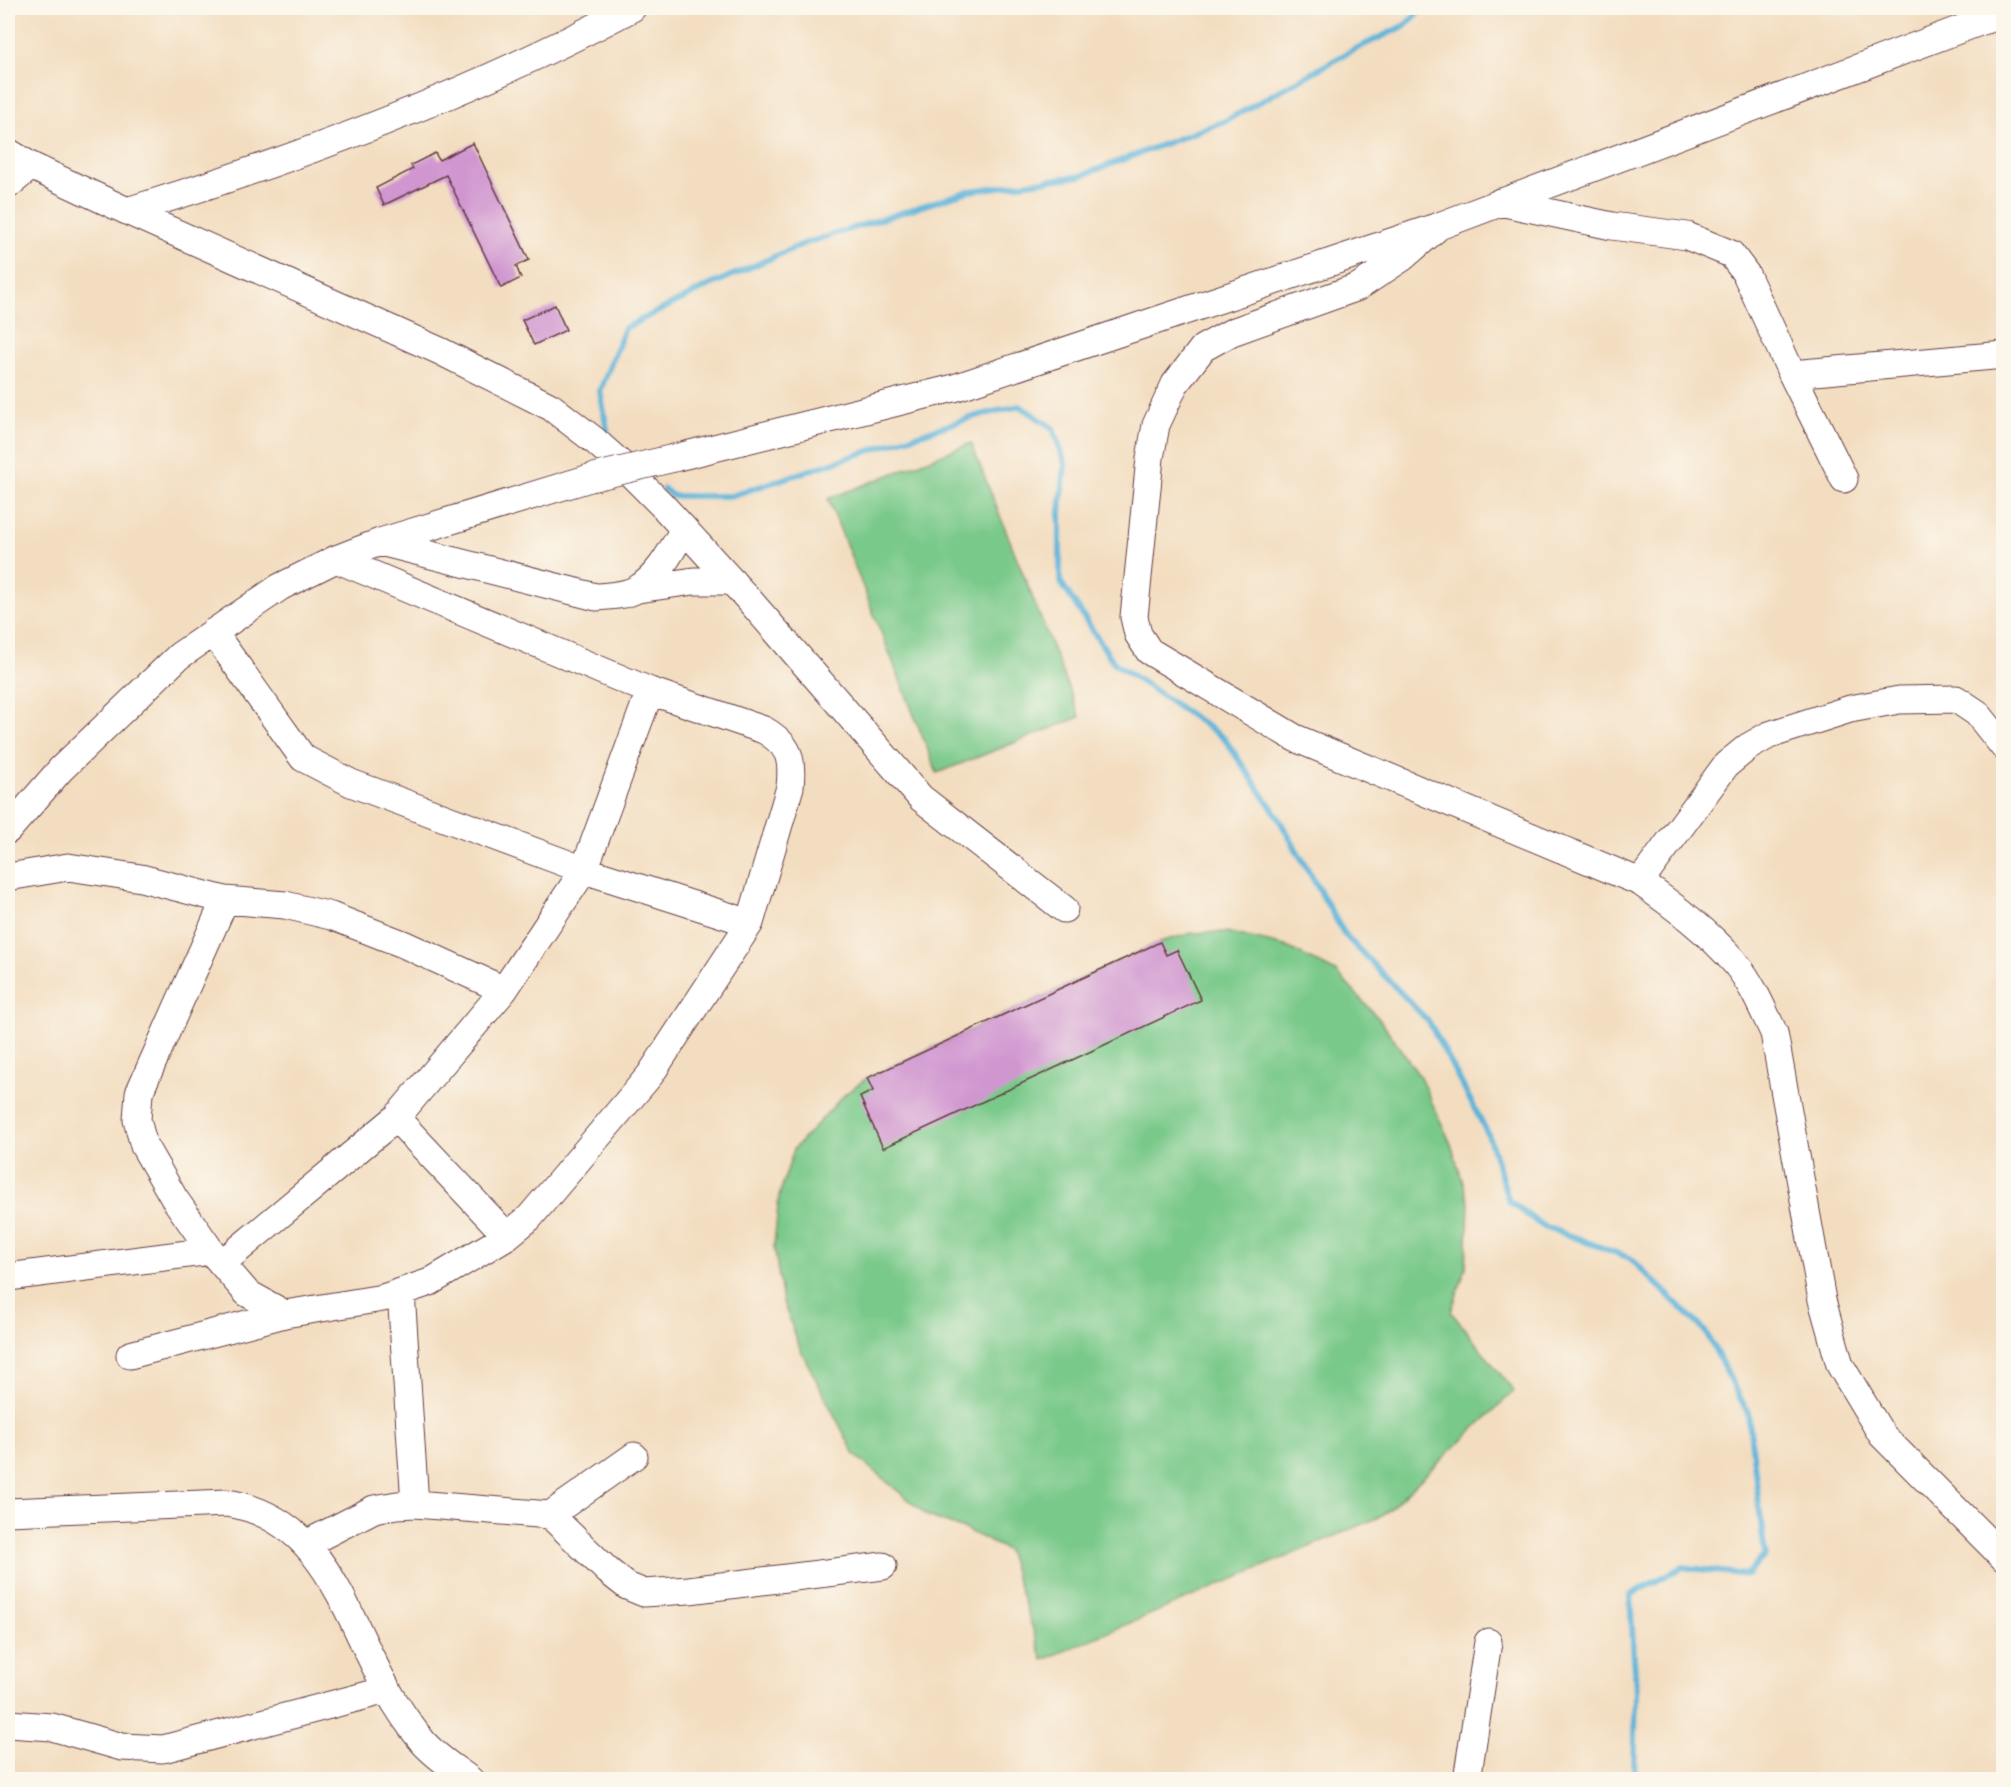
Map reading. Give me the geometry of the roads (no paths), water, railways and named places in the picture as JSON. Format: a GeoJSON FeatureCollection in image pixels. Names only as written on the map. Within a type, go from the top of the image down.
{"type":"FeatureCollection","features":[{"type":"Feature","properties":{"kind":"street"},"geometry":{"type":"LineString","coordinates":[[127,211],[213,185],[381,123],[563,44],[632,8]]}},
{"type":"Feature","properties":{"kind":"street"},"geometry":{"type":"LineString","coordinates":[[8,830],[61,769],[179,656],[280,587],[380,542],[590,478],[954,388],[1439,226],[1982,21],[2004,15]]}},
{"type":"Feature","properties":{"kind":"street"},"geometry":{"type":"LineString","coordinates":[[8,152],[31,166],[127,211],[440,351],[552,407],[621,464],[684,529],[921,798],[1064,909]]}},
{"type":"Feature","properties":{"kind":"street"},"geometry":{"type":"LineString","coordinates":[[8,185],[31,166]]}},
{"type":"Feature","properties":{"kind":"street"},"geometry":{"type":"LineString","coordinates":[[1500,202],[1612,226],[1687,236],[1731,254],[1746,274],[1792,375],[1844,479]]}},
{"type":"Feature","properties":{"kind":"street"},"geometry":{"type":"LineString","coordinates":[[1439,226],[1402,258],[1358,287],[1232,332],[1203,348],[1175,384],[1156,425],[1150,458],[1134,617],[1138,634],[1149,651],[1295,738],[1640,882],[1683,914],[1736,964],[1755,993],[1774,1033],[1822,1300],[1840,1365],[1882,1435],[2004,1558]]}},
{"type":"Feature","properties":{"kind":"street"},"geometry":{"type":"LineString","coordinates":[[1792,375],[2004,355]]}},
{"type":"Feature","properties":{"kind":"street"},"geometry":{"type":"LineString","coordinates":[[638,589],[667,558],[684,529]]}},
{"type":"Feature","properties":{"kind":"street"},"geometry":{"type":"LineString","coordinates":[[380,542],[596,597],[694,581],[732,581]]}},
{"type":"Feature","properties":{"kind":"street"},"geometry":{"type":"LineString","coordinates":[[130,1355],[285,1314],[384,1298],[430,1282],[507,1236],[529,1218],[650,1075],[750,923],[790,787],[792,765],[785,746],[776,736],[764,730],[650,691],[336,560]]}},
{"type":"Feature","properties":{"kind":"street"},"geometry":{"type":"LineString","coordinates":[[213,632],[303,758],[351,783],[584,870],[750,923]]}},
{"type":"Feature","properties":{"kind":"street"},"geometry":{"type":"LineString","coordinates":[[8,1277],[217,1257],[396,1118],[504,990],[584,870],[650,691]]}},
{"type":"Feature","properties":{"kind":"street"},"geometry":{"type":"LineString","coordinates":[[1640,882],[1726,765],[1748,747],[1769,735],[1850,709],[1899,700],[1956,699],[1977,713],[2004,747]]}},
{"type":"Feature","properties":{"kind":"street"},"geometry":{"type":"LineString","coordinates":[[8,877],[68,867],[141,878],[225,900],[285,905],[331,916],[403,944],[504,990]]}},
{"type":"Feature","properties":{"kind":"street"},"geometry":{"type":"LineString","coordinates":[[225,900],[139,1093],[137,1120],[144,1146],[174,1198],[217,1257],[247,1293],[285,1314]]}},
{"type":"Feature","properties":{"kind":"street"},"geometry":{"type":"LineString","coordinates":[[396,1118],[507,1236]]}},
{"type":"Feature","properties":{"kind":"street"},"geometry":{"type":"LineString","coordinates":[[401,1292],[415,1504]]}},
{"type":"Feature","properties":{"kind":"street"},"geometry":{"type":"LineString","coordinates":[[550,1515],[634,1456]]}},
{"type":"Feature","properties":{"kind":"street"},"geometry":{"type":"LineString","coordinates":[[8,1512],[227,1503],[248,1506],[276,1519],[306,1544],[326,1567],[387,1690],[424,1743],[443,1761],[470,1779]]}},
{"type":"Feature","properties":{"kind":"street"},"geometry":{"type":"LineString","coordinates":[[306,1544],[374,1509],[415,1504],[550,1515],[608,1571],[627,1586],[644,1593],[689,1590],[884,1566]]}},
{"type":"Feature","properties":{"kind":"street"},"geometry":{"type":"LineString","coordinates":[[1467,1779],[1488,1642]]}},
{"type":"Feature","properties":{"kind":"street"},"geometry":{"type":"LineString","coordinates":[[8,1724],[52,1727],[122,1747],[164,1749],[387,1690]]}},
{"type":"Feature","properties":{"kind":"waterway"},"geometry":{"type":"LineString","coordinates":[[609,441],[600,391],[625,328],[708,286],[803,244],[969,191],[1080,176],[1227,120],[1351,51],[1406,25],[1423,8]]}},
{"type":"Feature","properties":{"kind":"waterway"},"geometry":{"type":"LineString","coordinates":[[664,489],[673,496],[731,496],[976,416],[1020,406],[1053,428],[1065,464],[1060,512],[1060,581],[1114,663],[1224,738],[1276,814],[1345,935],[1429,1022],[1488,1134],[1509,1201],[1541,1225],[1630,1258],[1705,1331],[1748,1413],[1765,1555],[1747,1575],[1682,1567],[1630,1595],[1636,1690],[1634,1780]]}}]}
